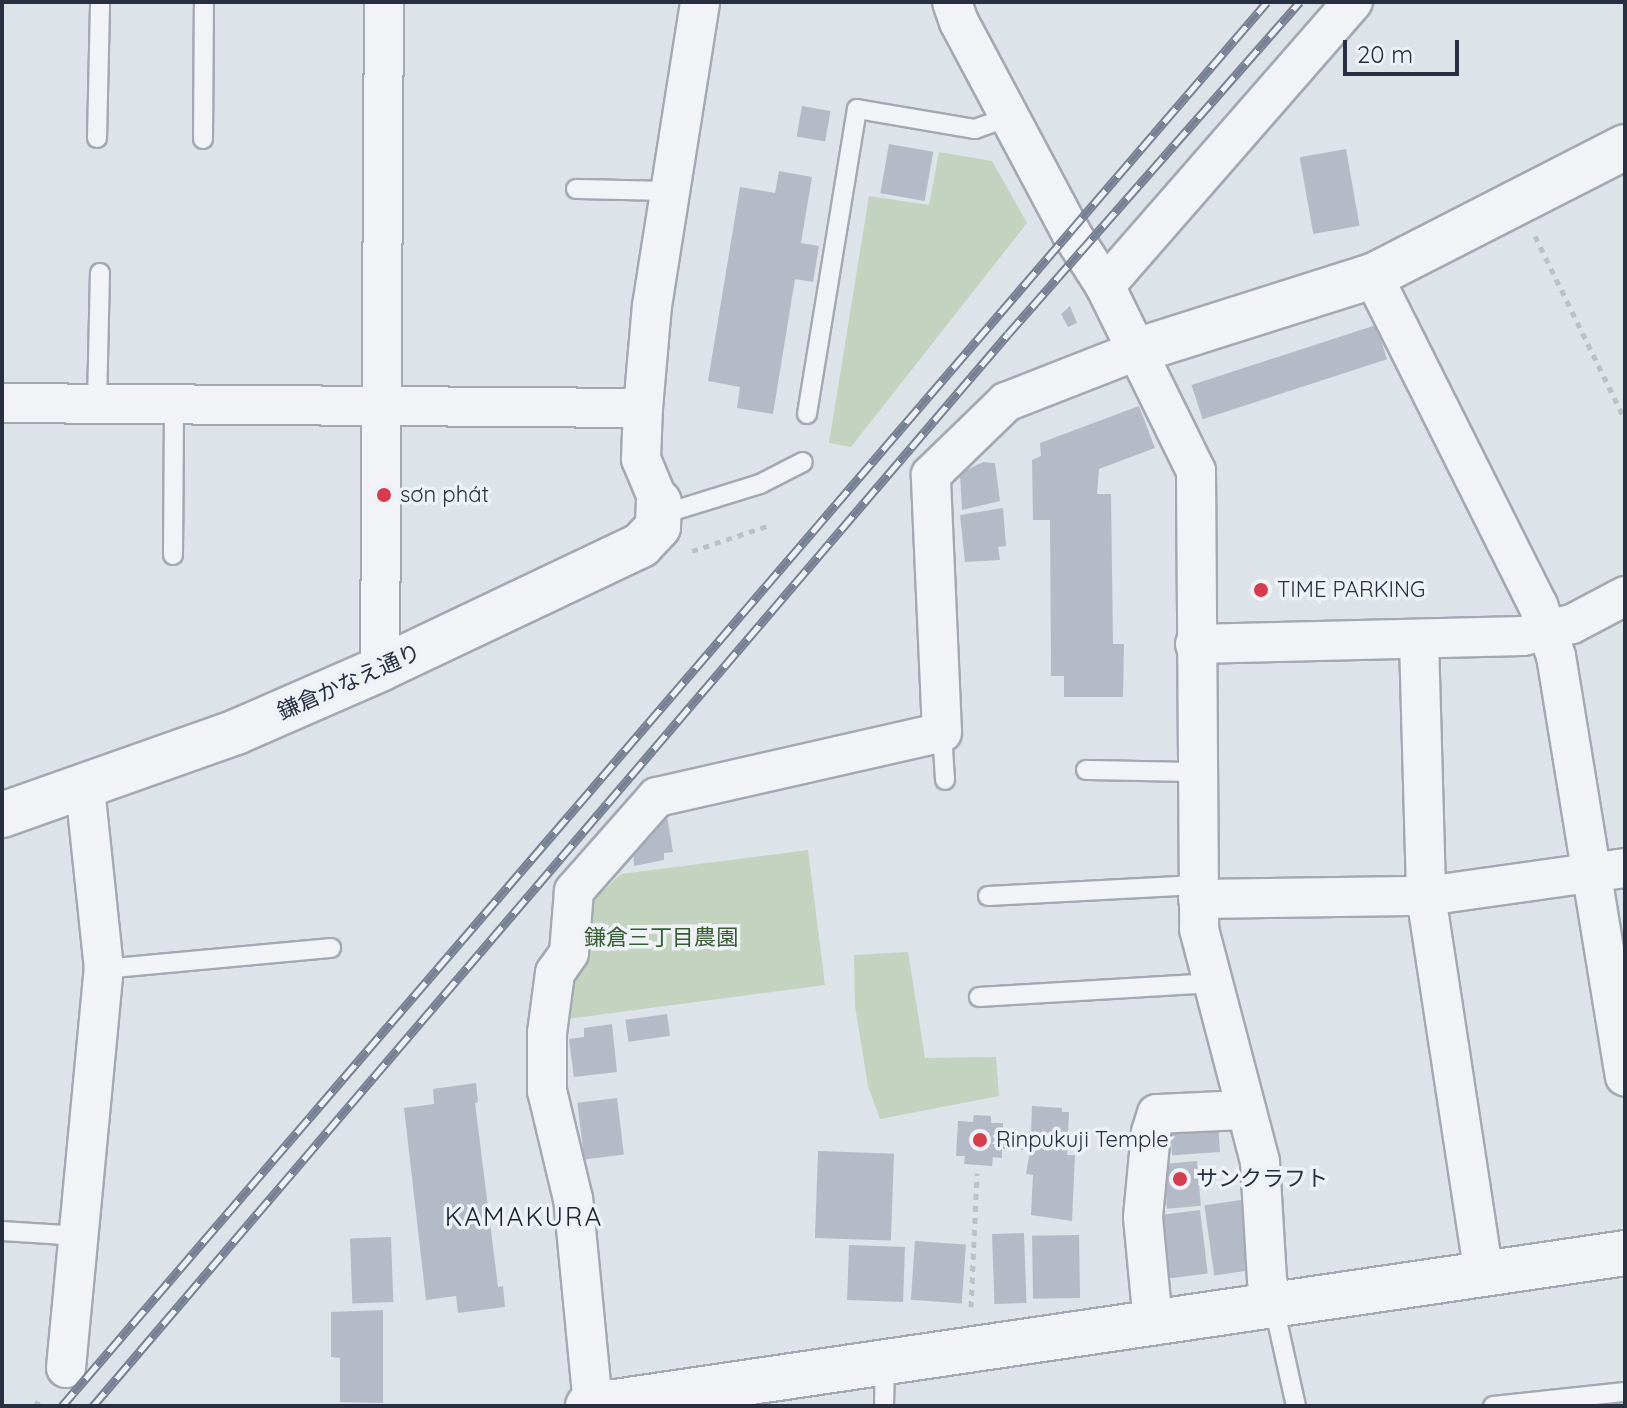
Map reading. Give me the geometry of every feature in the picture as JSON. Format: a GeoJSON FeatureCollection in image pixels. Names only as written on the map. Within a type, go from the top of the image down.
{"type":"FeatureCollection","features":[{"type":"Feature","properties":{"kind":"street"},"geometry":{"type":"LineString","coordinates":[[380,669],[384,2]]}},
{"type":"Feature","properties":{"kind":"street"},"geometry":{"type":"LineString","coordinates":[[659,509],[641,459],[643,408],[652,306],[700,2]]}},
{"type":"Feature","properties":{"kind":"street"},"geometry":{"type":"LineString","coordinates":[[952,2],[959,22],[1071,233],[1105,286],[1196,471],[1195,772],[1199,929],[1260,1162],[1267,1280],[1274,1307]]}},
{"type":"Feature","properties":{"kind":"street"},"geometry":{"type":"LineString","coordinates":[[1105,286],[1353,2]]}},
{"type":"Feature","properties":{"kind":"street"},"geometry":{"type":"LineString","coordinates":[[1625,147],[1373,276],[1136,351],[1006,402],[931,475],[942,732],[657,797],[574,891],[569,953],[555,973],[547,1033],[547,1091],[573,1199],[590,1406],[735,1396],[885,1363],[1625,1253]]}},
{"type":"Feature","properties":{"kind":"street"},"geometry":{"type":"LineString","coordinates":[[1373,276],[1548,631],[1556,656],[1609,871],[1625,1076]]}},
{"type":"Feature","properties":{"kind":"street"},"geometry":{"type":"LineString","coordinates":[[2,403],[643,408]]}},
{"type":"Feature","properties":{"kind":"street","name":"鎌倉かなえ通り"},"geometry":{"type":"LineString","coordinates":[[2,815],[236,732],[380,669],[641,545],[658,527],[659,509]]}},
{"type":"Feature","properties":{"kind":"street"},"geometry":{"type":"LineString","coordinates":[[1195,644],[1523,636],[1572,624],[1625,596]]}},
{"type":"Feature","properties":{"kind":"street"},"geometry":{"type":"LineString","coordinates":[[1419,640],[1426,896],[1484,1274]]}},
{"type":"Feature","properties":{"kind":"street"},"geometry":{"type":"LineString","coordinates":[[66,1368],[104,969],[85,788]]}},
{"type":"Feature","properties":{"kind":"street"},"geometry":{"type":"LineString","coordinates":[[1198,892],[1426,896],[1609,871]]}},
{"type":"Feature","properties":{"kind":"street"},"geometry":{"type":"LineString","coordinates":[[1153,1323],[1143,1217],[1151,1132],[1157,1114],[1246,1110]]}},
{"type":"Feature","properties":{"kind":"lane"},"geometry":{"type":"LineString","coordinates":[[97,138],[100,2]]}},
{"type":"Feature","properties":{"kind":"lane"},"geometry":{"type":"LineString","coordinates":[[203,139],[204,2]]}},
{"type":"Feature","properties":{"kind":"lane"},"geometry":{"type":"LineString","coordinates":[[807,414],[857,109],[975,129],[1010,116]]}},
{"type":"Feature","properties":{"kind":"lane"},"geometry":{"type":"LineString","coordinates":[[576,189],[670,191]]}},
{"type":"Feature","properties":{"kind":"lane"},"geometry":{"type":"LineString","coordinates":[[97,404],[100,273]]}},
{"type":"Feature","properties":{"kind":"lane"},"geometry":{"type":"LineString","coordinates":[[173,555],[174,406]]}},
{"type":"Feature","properties":{"kind":"lane"},"geometry":{"type":"LineString","coordinates":[[659,509],[760,484],[803,462]]}},
{"type":"Feature","properties":{"kind":"lane"},"geometry":{"type":"LineString","coordinates":[[942,732],[945,780]]}},
{"type":"Feature","properties":{"kind":"lane"},"geometry":{"type":"LineString","coordinates":[[1086,770],[1195,772]]}},
{"type":"Feature","properties":{"kind":"lane"},"geometry":{"type":"LineString","coordinates":[[988,896],[1198,892]]}},
{"type":"Feature","properties":{"kind":"lane"},"geometry":{"type":"LineString","coordinates":[[104,969],[331,948]]}},
{"type":"Feature","properties":{"kind":"lane"},"geometry":{"type":"LineString","coordinates":[[979,997],[1213,983]]}},
{"type":"Feature","properties":{"kind":"lane"},"geometry":{"type":"LineString","coordinates":[[2,1231],[79,1236]]}},
{"type":"Feature","properties":{"kind":"lane"},"geometry":{"type":"LineString","coordinates":[[1274,1307],[1296,1406]]}},
{"type":"Feature","properties":{"kind":"lane"},"geometry":{"type":"LineString","coordinates":[[884,1406],[885,1363]]}},
{"type":"Feature","properties":{"kind":"lane"},"geometry":{"type":"LineString","coordinates":[[1493,1406],[1597,1401],[1625,1392]]}},
{"type":"Feature","properties":{"kind":"path"},"geometry":{"type":"LineString","coordinates":[[1533,232],[1625,420]]}},
{"type":"Feature","properties":{"kind":"path"},"geometry":{"type":"LineString","coordinates":[[683,554],[770,525]]}},
{"type":"Feature","properties":{"kind":"path"},"geometry":{"type":"LineString","coordinates":[[971,1351],[972,1233],[977,1173]]}},
{"type":"Feature","properties":{"kind":"green space"},"geometry":{"type":"Polygon","coordinates":[[[939,152],[992,161],[1027,223],[851,447],[829,443],[869,196],[929,205],[939,152]]]}},
{"type":"Feature","properties":{"kind":"green space","name":"鎌倉三丁目農園"},"geometry":{"type":"Polygon","coordinates":[[[808,850],[825,985],[567,1019],[571,983],[586,968],[590,903],[621,874],[808,850]]]}},
{"type":"Feature","properties":{"kind":"green space"},"geometry":{"type":"Polygon","coordinates":[[[908,952],[925,1058],[996,1057],[999,1096],[880,1119],[868,1086],[855,1006],[854,955],[908,952]]]}},
{"type":"Feature","properties":{"kind":"building"},"geometry":{"type":"Polygon","coordinates":[[[802,106],[831,111],[825,142],[797,137],[802,106]]]}},
{"type":"Feature","properties":{"kind":"building"},"geometry":{"type":"Polygon","coordinates":[[[889,144],[933,152],[925,201],[880,193],[889,144]]]}},
{"type":"Feature","properties":{"kind":"building"},"geometry":{"type":"Polygon","coordinates":[[[1346,149],[1360,226],[1313,234],[1300,157],[1346,149]]]}},
{"type":"Feature","properties":{"kind":"building"},"geometry":{"type":"Polygon","coordinates":[[[779,171],[812,177],[801,243],[819,246],[813,282],[795,279],[773,414],[737,408],[740,387],[708,381],[740,187],[775,193],[779,171]]]}},
{"type":"Feature","properties":{"kind":"building"},"geometry":{"type":"Polygon","coordinates":[[[1070,306],[1077,323],[1068,327],[1061,314],[1070,306]]]}},
{"type":"Feature","properties":{"kind":"building"},"geometry":{"type":"Polygon","coordinates":[[[1376,325],[1387,359],[1203,419],[1191,385],[1376,325]]]}},
{"type":"Feature","properties":{"kind":"building"},"geometry":{"type":"Polygon","coordinates":[[[1139,406],[1155,448],[1099,469],[1097,494],[1111,494],[1113,644],[1124,644],[1123,697],[1064,697],[1064,676],[1051,676],[1050,520],[1033,520],[1032,460],[1041,456],[1040,443],[1139,406]]]}},
{"type":"Feature","properties":{"kind":"building"},"geometry":{"type":"Polygon","coordinates":[[[983,462],[995,463],[1000,501],[962,510],[960,473],[983,462]]]}},
{"type":"Feature","properties":{"kind":"building"},"geometry":{"type":"Polygon","coordinates":[[[1003,508],[1006,546],[998,547],[1000,560],[965,562],[960,515],[1003,508]]]}},
{"type":"Feature","properties":{"kind":"building"},"geometry":{"type":"Polygon","coordinates":[[[666,810],[673,852],[664,853],[664,860],[634,866],[633,848],[666,810]]]}},
{"type":"Feature","properties":{"kind":"building"},"geometry":{"type":"Polygon","coordinates":[[[667,1014],[670,1036],[628,1042],[625,1020],[667,1014]]]}},
{"type":"Feature","properties":{"kind":"building"},"geometry":{"type":"Polygon","coordinates":[[[612,1024],[617,1072],[574,1077],[569,1039],[584,1037],[584,1028],[612,1024]]]}},
{"type":"Feature","properties":{"kind":"building"},"geometry":{"type":"Polygon","coordinates":[[[476,1083],[478,1102],[475,1103],[498,1287],[503,1286],[505,1307],[458,1313],[456,1296],[426,1300],[404,1108],[434,1104],[433,1089],[476,1083]]]}},
{"type":"Feature","properties":{"kind":"building"},"geometry":{"type":"Polygon","coordinates":[[[617,1098],[624,1155],[584,1159],[577,1103],[617,1098]]]}},
{"type":"Feature","properties":{"kind":"building"},"geometry":{"type":"Polygon","coordinates":[[[1032,1106],[1062,1108],[1062,1112],[1069,1112],[1067,1155],[1075,1155],[1072,1221],[1031,1215],[1033,1175],[1026,1174],[1030,1150],[1002,1149],[1002,1158],[993,1157],[992,1166],[964,1164],[965,1156],[956,1156],[958,1121],[973,1122],[974,1115],[991,1116],[991,1123],[1003,1123],[1003,1133],[1031,1134],[1032,1106]]]}},
{"type":"Feature","properties":{"kind":"building"},"geometry":{"type":"Polygon","coordinates":[[[1218,1123],[1220,1152],[1172,1155],[1170,1126],[1218,1123]]]}},
{"type":"Feature","properties":{"kind":"building"},"geometry":{"type":"Polygon","coordinates":[[[818,1151],[894,1154],[891,1241],[815,1238],[818,1151]]]}},
{"type":"Feature","properties":{"kind":"building"},"geometry":{"type":"Polygon","coordinates":[[[1197,1161],[1201,1206],[1167,1209],[1163,1164],[1197,1161]]]}},
{"type":"Feature","properties":{"kind":"building"},"geometry":{"type":"Polygon","coordinates":[[[1241,1200],[1251,1270],[1214,1275],[1204,1205],[1241,1200]]]}},
{"type":"Feature","properties":{"kind":"building"},"geometry":{"type":"Polygon","coordinates":[[[1200,1210],[1208,1274],[1170,1278],[1162,1215],[1200,1210]]]}},
{"type":"Feature","properties":{"kind":"building"},"geometry":{"type":"Polygon","coordinates":[[[1024,1233],[1026,1303],[994,1304],[992,1234],[1024,1233]]]}},
{"type":"Feature","properties":{"kind":"building"},"geometry":{"type":"Polygon","coordinates":[[[1079,1235],[1080,1298],[1033,1299],[1032,1236],[1079,1235]]]}},
{"type":"Feature","properties":{"kind":"building"},"geometry":{"type":"Polygon","coordinates":[[[391,1237],[393,1302],[352,1303],[350,1238],[391,1237]]]}},
{"type":"Feature","properties":{"kind":"building"},"geometry":{"type":"Polygon","coordinates":[[[915,1241],[966,1245],[962,1303],[911,1300],[915,1241]]]}},
{"type":"Feature","properties":{"kind":"building"},"geometry":{"type":"Polygon","coordinates":[[[849,1245],[905,1247],[903,1302],[847,1300],[849,1245]]]}},
{"type":"Feature","properties":{"kind":"building"},"geometry":{"type":"Polygon","coordinates":[[[383,1310],[383,1403],[340,1402],[340,1358],[331,1357],[331,1312],[383,1310]]]}},
{"type":"Feature","properties":{"kind":"railway"},"geometry":{"type":"LineString","coordinates":[[62,1406],[1267,2]]}},
{"type":"Feature","properties":{"kind":"railway"},"geometry":{"type":"LineString","coordinates":[[93,1406],[1008,334],[1300,2]]}},
{"type":"Feature","properties":{"kind":"place","name":"sơn phát"},"geometry":{"type":"Point","coordinates":[384,495]}},
{"type":"Feature","properties":{"kind":"place","name":"TIME PARKING"},"geometry":{"type":"Point","coordinates":[1261,590]}},
{"type":"Feature","properties":{"kind":"place","name":"Rinpukuji Temple"},"geometry":{"type":"Point","coordinates":[980,1140]}},
{"type":"Feature","properties":{"kind":"place","name":"サンクラフト"},"geometry":{"type":"Point","coordinates":[1180,1179]}},
{"type":"Feature","properties":{"kind":"district","name":"KAMAKURA"},"geometry":{"type":"Point","coordinates":[524,1217]}}]}
